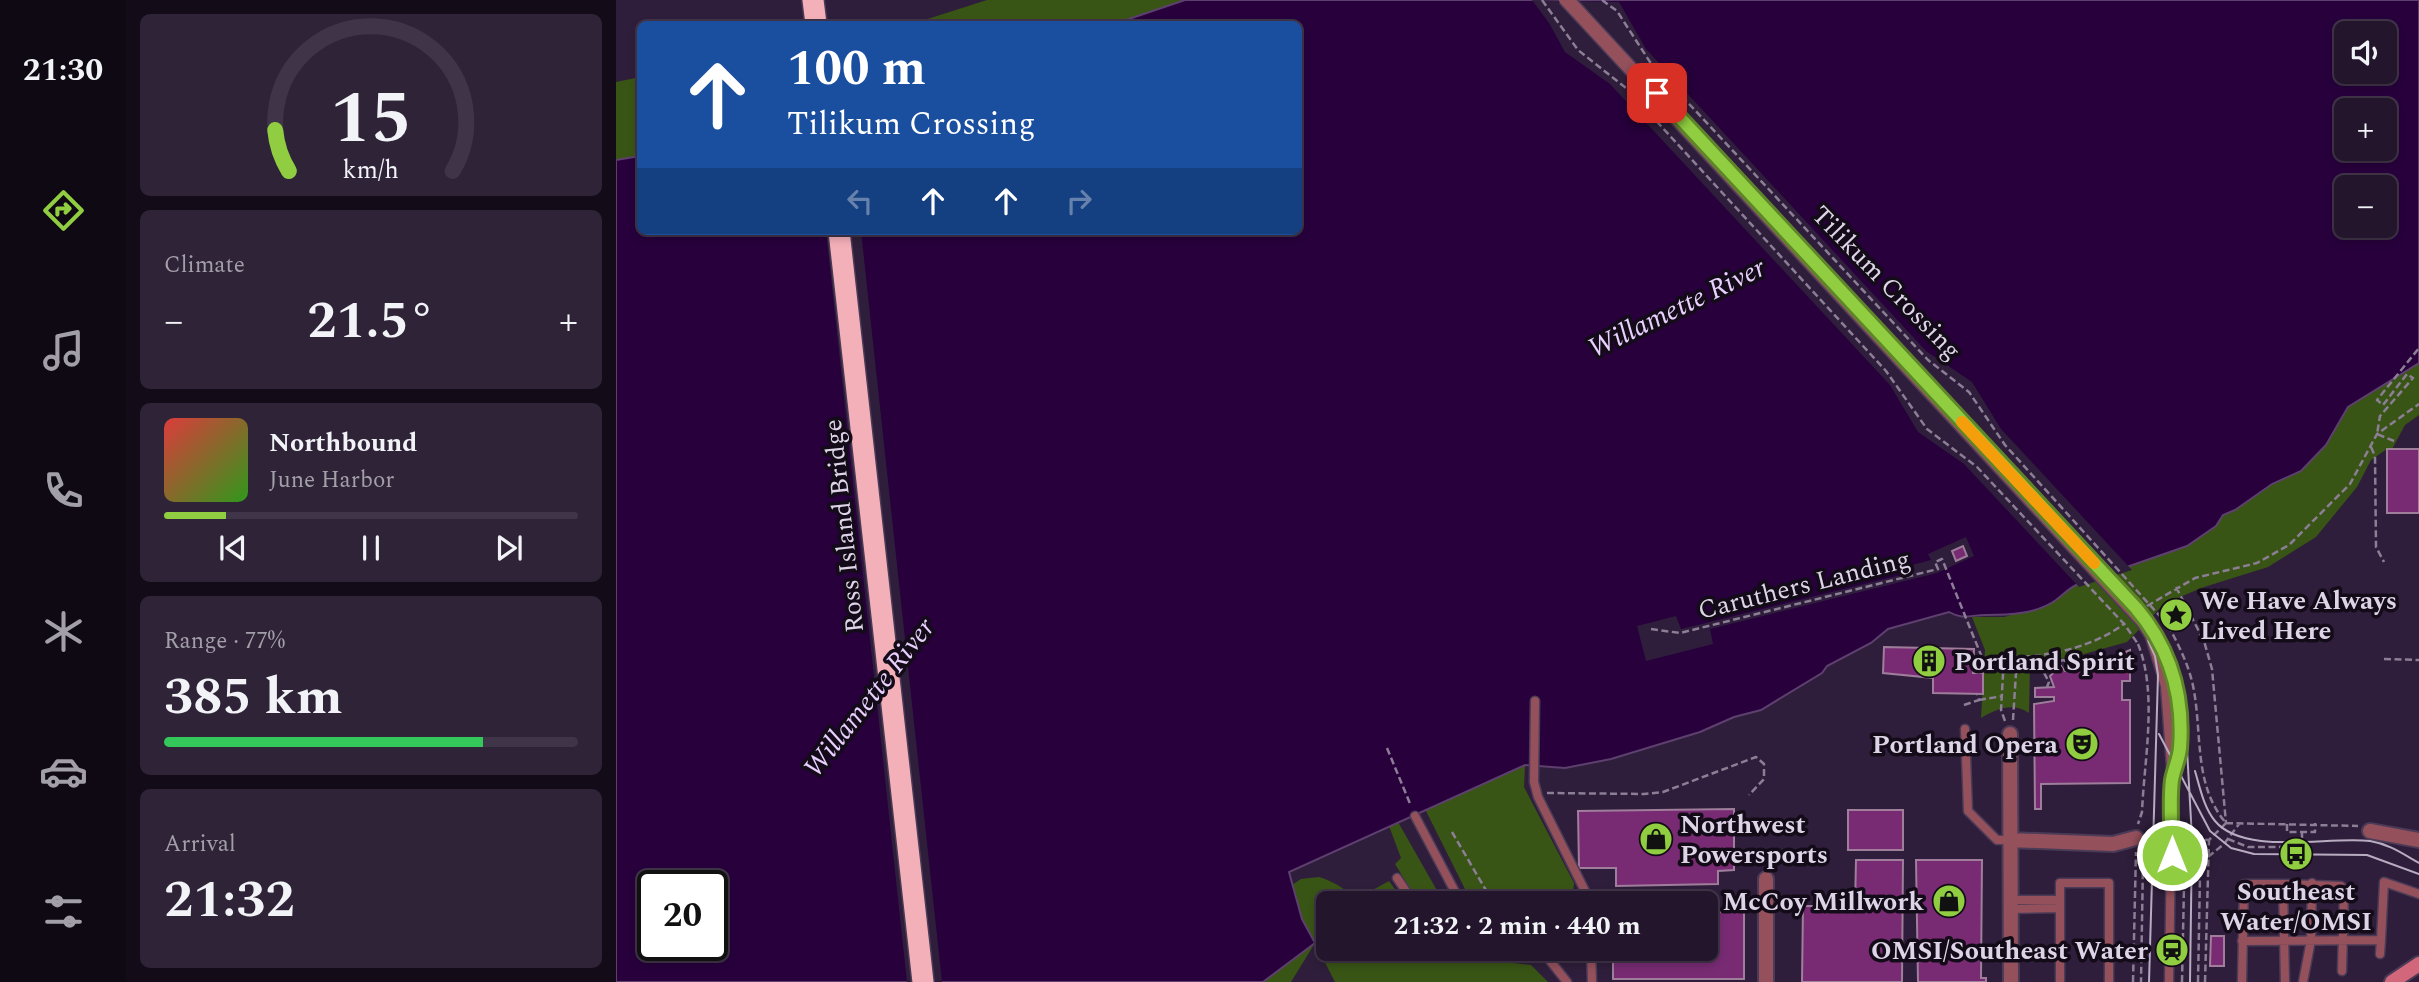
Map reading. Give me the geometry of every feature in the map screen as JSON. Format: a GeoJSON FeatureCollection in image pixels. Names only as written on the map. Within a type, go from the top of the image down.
{"type":"FeatureCollection","features":[{"type":"Feature","properties":{"kind":"highway"},"geometry":{"type":"LineString","coordinates":[[814,0],[816,21]]}},
{"type":"Feature","properties":{"kind":"highway","name":"Ross Island Bridge"},"geometry":{"type":"LineString","coordinates":[[839,235],[923,982]]}},
{"type":"Feature","properties":{"kind":"street"},"geometry":{"type":"LineString","coordinates":[[2010,734],[2011,982]]}},
{"type":"Feature","properties":{"kind":"street"},"geometry":{"type":"LineString","coordinates":[[2370,831],[2419,840]]}},
{"type":"Feature","properties":{"kind":"street"},"geometry":{"type":"LineString","coordinates":[[2011,840],[2113,844],[2136,838]]}},
{"type":"Feature","properties":{"kind":"street"},"geometry":{"type":"LineString","coordinates":[[1766,879],[1766,982]]}},
{"type":"Feature","properties":{"kind":"street"},"geometry":{"type":"LineString","coordinates":[[2392,982],[2419,964]]}},
{"type":"Feature","properties":{"kind":"lane","name":"Tilikum Crossing"},"geometry":{"type":"LineString","coordinates":[[1563,0],[2152,635]]}},
{"type":"Feature","properties":{"kind":"lane","name":"Tilikum Crossing"},"geometry":{"type":"LineString","coordinates":[[1571,0],[2097,566],[2152,635]]}},
{"type":"Feature","properties":{"kind":"lane"},"geometry":{"type":"LineString","coordinates":[[2152,635],[2165,686],[2172,780],[2169,982]]}},
{"type":"Feature","properties":{"kind":"lane"},"geometry":{"type":"LineString","coordinates":[[2152,635],[2168,657],[2179,700],[2180,750],[2172,780]]}},
{"type":"Feature","properties":{"kind":"lane"},"geometry":{"type":"LineString","coordinates":[[1535,701],[1534,782],[1538,797],[1586,891]]}},
{"type":"Feature","properties":{"kind":"lane"},"geometry":{"type":"LineString","coordinates":[[1965,729],[1968,811],[1997,840],[2011,840]]}},
{"type":"Feature","properties":{"kind":"lane"},"geometry":{"type":"LineString","coordinates":[[1415,816],[1455,891]]}},
{"type":"Feature","properties":{"kind":"lane"},"geometry":{"type":"LineString","coordinates":[[1397,878],[1406,891]]}},
{"type":"Feature","properties":{"kind":"lane"},"geometry":{"type":"LineString","coordinates":[[2381,954],[2384,882],[2419,894]]}},
{"type":"Feature","properties":{"kind":"lane"},"geometry":{"type":"LineString","coordinates":[[2060,982],[2060,883],[2109,883],[2109,982]]}},
{"type":"Feature","properties":{"kind":"lane"},"geometry":{"type":"LineString","coordinates":[[2303,982],[2311,940],[2312,883]]}},
{"type":"Feature","properties":{"kind":"lane"},"geometry":{"type":"LineString","coordinates":[[2242,982],[2244,884],[2312,883],[2341,886],[2344,893],[2342,971]]}},
{"type":"Feature","properties":{"kind":"lane"},"geometry":{"type":"LineString","coordinates":[[2283,884],[2285,982]]}},
{"type":"Feature","properties":{"kind":"lane"},"geometry":{"type":"LineString","coordinates":[[2012,905],[2060,904]]}},
{"type":"Feature","properties":{"kind":"lane"},"geometry":{"type":"LineString","coordinates":[[2242,941],[2381,940]]}},
{"type":"Feature","properties":{"kind":"lane"},"geometry":{"type":"LineString","coordinates":[[1550,961],[1567,982]]}},
{"type":"Feature","properties":{"kind":"lane"},"geometry":{"type":"LineString","coordinates":[[1591,961],[1592,982]]}},
{"type":"Feature","properties":{"kind":"path"},"geometry":{"type":"LineString","coordinates":[[1542,0],[1578,50],[1626,88],[1886,371],[1927,429],[1977,467],[2125,625],[2138,644],[2146,671],[2148,705],[2142,813],[2136,838],[2133,982]]}},
{"type":"Feature","properties":{"kind":"path","name":"Tilikum Crossing"},"geometry":{"type":"LineString","coordinates":[[1602,0],[1617,11],[1650,62],[1919,350],[1969,392],[2005,445],[2168,625],[2188,666],[2194,689],[2199,758],[2213,803],[2226,823]]}},
{"type":"Feature","properties":{"kind":"path"},"geometry":{"type":"LineString","coordinates":[[2146,606],[2176,586],[2195,578],[2257,563],[2289,545],[2350,484],[2377,434],[2381,416],[2413,378],[2407,374],[2383,405],[2377,400],[2419,348]]}},
{"type":"Feature","properties":{"kind":"path"},"geometry":{"type":"LineString","coordinates":[[2377,434],[2419,404]]}},
{"type":"Feature","properties":{"kind":"path"},"geometry":{"type":"LineString","coordinates":[[2377,434],[2395,441]]}},
{"type":"Feature","properties":{"kind":"path"},"geometry":{"type":"LineString","coordinates":[[2371,447],[2375,456],[2376,547],[2384,562]]}},
{"type":"Feature","properties":{"kind":"path","name":"Caruthers Landing"},"geometry":{"type":"LineString","coordinates":[[1651,629],[1680,633],[1937,569],[1935,562],[1942,559],[1982,655],[1977,673]]}},
{"type":"Feature","properties":{"kind":"path"},"geometry":{"type":"LineString","coordinates":[[2176,586],[2204,641],[2212,669],[2226,823]]}},
{"type":"Feature","properties":{"kind":"path"},"geometry":{"type":"LineString","coordinates":[[2010,734],[2001,710],[2004,657],[2056,652],[2097,640],[2126,622]]}},
{"type":"Feature","properties":{"kind":"path"},"geometry":{"type":"LineString","coordinates":[[2017,657],[2043,671],[2047,677],[2047,687]]}},
{"type":"Feature","properties":{"kind":"path"},"geometry":{"type":"LineString","coordinates":[[2010,734],[2015,710],[2017,657]]}},
{"type":"Feature","properties":{"kind":"path"},"geometry":{"type":"LineString","coordinates":[[2384,659],[2419,660]]}},
{"type":"Feature","properties":{"kind":"path"},"geometry":{"type":"LineString","coordinates":[[2043,671],[2058,660],[2064,660],[2072,668]]}},
{"type":"Feature","properties":{"kind":"path"},"geometry":{"type":"LineString","coordinates":[[1977,694],[1979,700]]}},
{"type":"Feature","properties":{"kind":"path"},"geometry":{"type":"LineString","coordinates":[[1964,705],[2003,696]]}},
{"type":"Feature","properties":{"kind":"path"},"geometry":{"type":"LineString","coordinates":[[1387,748],[1415,816]]}},
{"type":"Feature","properties":{"kind":"path"},"geometry":{"type":"LineString","coordinates":[[1538,797],[1564,791],[1602,795],[1663,792],[1756,757],[1764,764],[1764,779],[1749,795]]}},
{"type":"Feature","properties":{"kind":"path"},"geometry":{"type":"LineString","coordinates":[[2205,982],[2209,840],[2226,823],[2362,826],[2370,831]]}},
{"type":"Feature","properties":{"kind":"path"},"geometry":{"type":"LineString","coordinates":[[2208,857],[2228,839],[2239,824]]}},
{"type":"Feature","properties":{"kind":"path"},"geometry":{"type":"LineString","coordinates":[[2287,824],[2287,832],[2315,832],[2315,824]]}},
{"type":"Feature","properties":{"kind":"path"},"geometry":{"type":"LineString","coordinates":[[1452,832],[1486,891]]}},
{"type":"Feature","properties":{"kind":"path"},"geometry":{"type":"LineString","coordinates":[[2228,839],[2248,847],[2302,847],[2302,832]]}},
{"type":"Feature","properties":{"kind":"path"},"geometry":{"type":"LineString","coordinates":[[2182,982],[2185,838]]}},
{"type":"Feature","properties":{"kind":"path"},"geometry":{"type":"LineString","coordinates":[[2198,982],[2200,876],[2204,839]]}},
{"type":"Feature","properties":{"kind":"path"},"geometry":{"type":"LineString","coordinates":[[2141,982],[2143,866]]}},
{"type":"Feature","properties":{"kind":"green space"},"geometry":{"type":"Polygon","coordinates":[[[987,0],[1185,0],[1123,21],[921,21],[987,0]]]}},
{"type":"Feature","properties":{"kind":"green space"},"geometry":{"type":"Polygon","coordinates":[[[637,78],[637,156],[616,160],[616,82],[637,78]]]}},
{"type":"Feature","properties":{"kind":"green space"},"geometry":{"type":"Polygon","coordinates":[[[2419,363],[2419,415],[2405,425],[2392,449],[2387,449],[2371,460],[2357,487],[2316,537],[2268,567],[2201,588],[2164,604],[2127,642],[2077,656],[2030,664],[2029,713],[2011,707],[1981,718],[1985,650],[1972,617],[2004,617],[2022,612],[2054,601],[2065,590],[2078,584],[2187,546],[2216,526],[2223,515],[2235,510],[2272,484],[2301,471],[2326,445],[2348,407],[2419,363]]]}},
{"type":"Feature","properties":{"kind":"green space"},"geometry":{"type":"Polygon","coordinates":[[[1525,765],[1524,787],[1574,883],[1573,891],[1466,891],[1425,809],[1525,765]]]}},
{"type":"Feature","properties":{"kind":"green space"},"geometry":{"type":"Polygon","coordinates":[[[1398,822],[1437,891],[1412,891],[1395,864],[1401,858],[1389,826],[1398,822]]]}},
{"type":"Feature","properties":{"kind":"green space"},"geometry":{"type":"Polygon","coordinates":[[[1319,877],[1347,891],[1316,891],[1316,945],[1315,943],[1291,982],[1263,982],[1314,943],[1302,919],[1292,885],[1301,879],[1319,877]]]}},
{"type":"Feature","properties":{"kind":"green space"},"geometry":{"type":"Polygon","coordinates":[[[1389,881],[1396,891],[1370,891],[1374,889],[1389,881]]]}},
{"type":"Feature","properties":{"kind":"green space"},"geometry":{"type":"Polygon","coordinates":[[[1324,961],[1494,961],[1531,965],[1548,982],[1335,982],[1324,961]]]}},
{"type":"Feature","properties":{"kind":"water","name":"Willamette River"},"geometry":{"type":"Polygon","coordinates":[[[1185,0],[2419,0],[2419,363],[2348,407],[2326,445],[2301,471],[2272,484],[2235,510],[2223,515],[2216,526],[2187,546],[2078,584],[2048,605],[2031,611],[1967,616],[1949,612],[1888,629],[1871,643],[1827,666],[1822,673],[1761,710],[1611,759],[1565,768],[1525,765],[1289,872],[1302,919],[1315,943],[1263,982],[616,982],[616,160],[637,156],[637,235],[1302,235],[1302,21],[1123,21],[1185,0]]]}},
{"type":"Feature","properties":{"kind":"pier"},"geometry":{"type":"Polygon","coordinates":[[[1532,0],[1619,2],[1646,49],[1926,351],[1972,382],[2001,429],[2132,570],[2079,587],[1964,464],[1918,432],[1890,385],[1610,84],[1565,52],[1532,0]]]}},
{"type":"Feature","properties":{"kind":"pier"},"geometry":{"type":"Polygon","coordinates":[[[826,235],[861,235],[942,982],[907,982],[826,235]]]}},
{"type":"Feature","properties":{"kind":"pier"},"geometry":{"type":"Polygon","coordinates":[[[1966,537],[1974,556],[1937,573],[1710,629],[1713,644],[1646,661],[1637,626],[1676,616],[1681,629],[1909,573],[1908,566],[1931,560],[1928,554],[1966,537]]]}},
{"type":"Feature","properties":{"kind":"building"},"geometry":{"type":"Polygon","coordinates":[[[2387,449],[2419,449],[2419,513],[2387,513],[2387,449]]]}},
{"type":"Feature","properties":{"kind":"building"},"geometry":{"type":"Polygon","coordinates":[[[1963,546],[1967,556],[1956,561],[1952,551],[1963,546]]]}},
{"type":"Feature","properties":{"kind":"building","name":"Portland Spirit"},"geometry":{"type":"Polygon","coordinates":[[[1884,647],[1974,649],[1973,673],[1983,673],[1983,694],[1933,693],[1933,678],[1883,673],[1884,647]]]}},
{"type":"Feature","properties":{"kind":"building","name":"Portland Opera"},"geometry":{"type":"Polygon","coordinates":[[[2130,650],[2130,681],[2122,681],[2122,700],[2130,700],[2130,783],[2041,784],[2041,809],[2035,809],[2034,704],[2054,701],[2054,697],[2035,697],[2035,688],[2054,687],[2050,676],[2061,666],[2065,671],[2072,671],[2072,666],[2109,659],[2130,650]]]}},
{"type":"Feature","properties":{"kind":"building","name":"Northwest Powersports"},"geometry":{"type":"Polygon","coordinates":[[[1734,809],[1734,870],[1718,871],[1718,884],[1616,886],[1616,868],[1579,868],[1578,811],[1734,809]]]}},
{"type":"Feature","properties":{"kind":"building"},"geometry":{"type":"Polygon","coordinates":[[[1848,810],[1903,810],[1903,850],[1848,850],[1848,810]]]}},
{"type":"Feature","properties":{"kind":"building"},"geometry":{"type":"Polygon","coordinates":[[[1856,860],[1903,860],[1902,982],[1802,982],[1803,906],[1855,906],[1856,860]]]}},
{"type":"Feature","properties":{"kind":"building","name":"McCoy Millwork"},"geometry":{"type":"Polygon","coordinates":[[[1916,860],[1982,860],[1981,978],[1986,978],[1986,982],[1918,982],[1916,860]]]}},
{"type":"Feature","properties":{"kind":"building"},"geometry":{"type":"Polygon","coordinates":[[[1718,912],[1744,912],[1744,979],[1613,979],[1613,961],[1718,961],[1718,912]]]}},
{"type":"Feature","properties":{"kind":"building"},"geometry":{"type":"Polygon","coordinates":[[[2211,936],[2224,936],[2224,966],[2210,966],[2211,936]]]}},
{"type":"Feature","properties":{"kind":"tram line"},"geometry":{"type":"LineString","coordinates":[[1560,0],[2144,631],[2155,656],[2158,675],[2149,982]]}},
{"type":"Feature","properties":{"kind":"tram line"},"geometry":{"type":"LineString","coordinates":[[1575,0],[2139,608],[2157,632],[2170,657],[2185,714],[2192,838],[2190,982]]}},
{"type":"Feature","properties":{"kind":"tram line"},"geometry":{"type":"LineString","coordinates":[[2159,734],[2210,831],[2231,848],[2254,854],[2367,855],[2419,874]]}},
{"type":"Feature","properties":{"kind":"tram line"},"geometry":{"type":"LineString","coordinates":[[2195,771],[2208,810],[2215,821],[2228,832],[2266,841],[2377,842],[2419,863]]}},
{"type":"Feature","properties":{"kind":"slow traffic"},"geometry":{"type":"LineString","coordinates":[[1962,422],[2094,563]]}},
{"type":"Feature","properties":{"kind":"place","name":"We Have Always Lived Here"},"geometry":{"type":"Point","coordinates":[2176,615]}},
{"type":"Feature","properties":{"kind":"place","name":"Portland Spirit"},"geometry":{"type":"Point","coordinates":[1929,661]}},
{"type":"Feature","properties":{"kind":"place","name":"Portland Opera"},"geometry":{"type":"Point","coordinates":[2082,744]}},
{"type":"Feature","properties":{"kind":"place","name":"Northwest Powersports"},"geometry":{"type":"Point","coordinates":[1656,839]}},
{"type":"Feature","properties":{"kind":"place","name":"Southeast Water/OMSI"},"geometry":{"type":"Point","coordinates":[2296,854]}},
{"type":"Feature","properties":{"kind":"place","name":"McCoy Millwork"},"geometry":{"type":"Point","coordinates":[1949,901]}},
{"type":"Feature","properties":{"kind":"place","name":"OMSI/Southeast Water"},"geometry":{"type":"Point","coordinates":[2172,950]}},
{"type":"Feature","properties":{"kind":"route"},"geometry":{"type":"LineString","coordinates":[[1657,93],[2145,619],[2168,657],[2179,700],[2180,750],[2172,780],[2172,855]]}}]}
